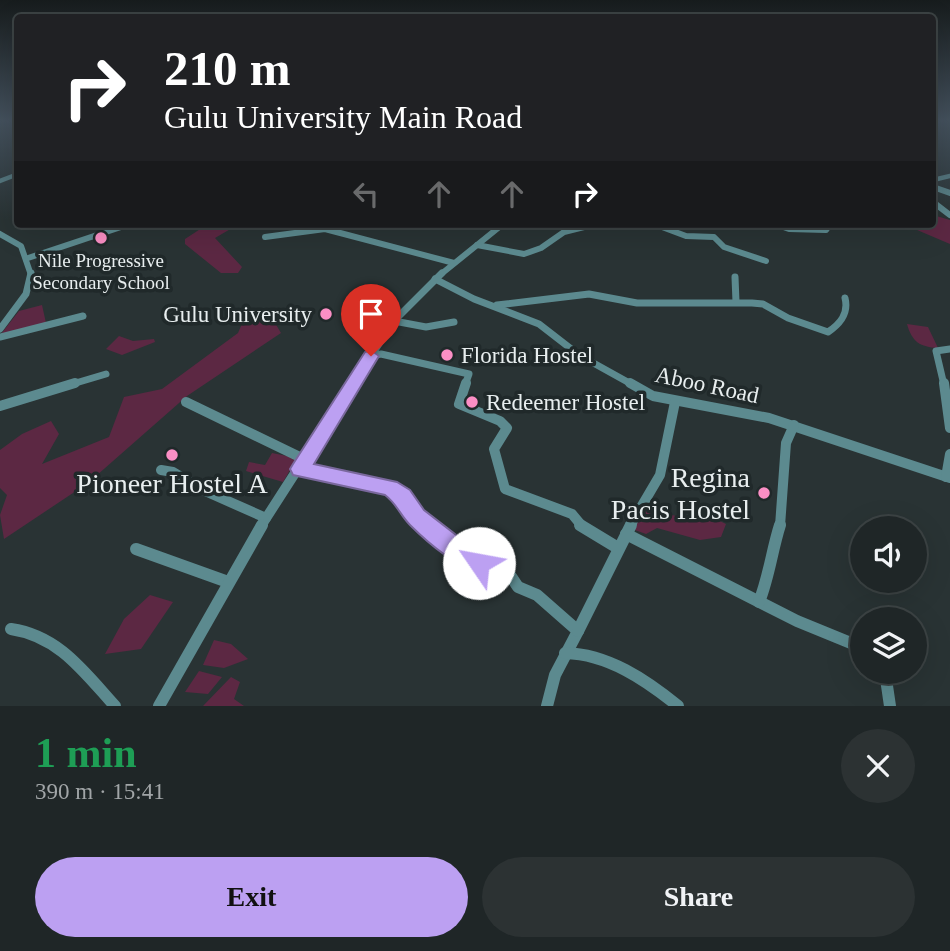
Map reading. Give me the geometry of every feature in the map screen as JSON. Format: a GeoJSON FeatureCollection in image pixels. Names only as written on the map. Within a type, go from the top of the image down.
{"type":"FeatureCollection","features":[{"type":"Feature","properties":{"kind":"street"},"geometry":{"type":"LineString","coordinates":[[936,204],[950,215]]}},
{"type":"Feature","properties":{"kind":"street"},"geometry":{"type":"LineString","coordinates":[[27,256],[117,228]]}},
{"type":"Feature","properties":{"kind":"street"},"geometry":{"type":"LineString","coordinates":[[160,705],[266,518],[303,465],[394,321],[435,279],[498,228]]}},
{"type":"Feature","properties":{"kind":"street"},"geometry":{"type":"LineString","coordinates":[[477,245],[524,254],[541,248],[564,232],[580,228]]}},
{"type":"Feature","properties":{"kind":"street"},"geometry":{"type":"LineString","coordinates":[[665,228],[686,236],[714,237],[724,247],[766,261]]}},
{"type":"Feature","properties":{"kind":"street"},"geometry":{"type":"LineString","coordinates":[[796,228],[812,231],[828,228]]}},
{"type":"Feature","properties":{"kind":"street"},"geometry":{"type":"LineString","coordinates":[[265,237],[325,229],[454,263]]}},
{"type":"Feature","properties":{"kind":"street"},"geometry":{"type":"LineString","coordinates":[[0,236],[18,244],[27,256],[32,276],[28,291],[0,329]]}},
{"type":"Feature","properties":{"kind":"street"},"geometry":{"type":"LineString","coordinates":[[735,277],[736,302]]}},
{"type":"Feature","properties":{"kind":"street","name":"Aboo Road"},"geometry":{"type":"LineString","coordinates":[[435,279],[451,285],[461,293],[539,324],[579,355],[629,385],[675,402],[794,425],[948,478]]}},
{"type":"Feature","properties":{"kind":"street"},"geometry":{"type":"LineString","coordinates":[[494,305],[589,295],[637,303],[763,304],[788,318],[828,332],[842,322],[847,310],[845,298]]}},
{"type":"Feature","properties":{"kind":"street"},"geometry":{"type":"LineString","coordinates":[[0,337],[83,316]]}},
{"type":"Feature","properties":{"kind":"street"},"geometry":{"type":"LineString","coordinates":[[394,321],[426,327],[454,322]]}},
{"type":"Feature","properties":{"kind":"street"},"geometry":{"type":"LineString","coordinates":[[950,349],[936,351],[943,374],[950,428]]}},
{"type":"Feature","properties":{"kind":"street"},"geometry":{"type":"LineString","coordinates":[[371,356],[381,354],[469,374],[459,404],[500,421],[507,428],[494,450],[505,489],[572,514],[580,525],[618,548]]}},
{"type":"Feature","properties":{"kind":"street"},"geometry":{"type":"LineString","coordinates":[[0,406],[106,374]]}},
{"type":"Feature","properties":{"kind":"street"},"geometry":{"type":"LineString","coordinates":[[186,401],[303,465],[372,482],[395,491],[403,496],[416,517],[469,559],[506,569],[518,587],[537,595],[578,631]]}},
{"type":"Feature","properties":{"kind":"street"},"geometry":{"type":"LineString","coordinates":[[547,706],[555,675],[565,653],[618,548],[660,475],[675,402]]}},
{"type":"Feature","properties":{"kind":"street"},"geometry":{"type":"LineString","coordinates":[[759,602],[768,580],[772,550],[782,520],[783,466],[786,443],[794,425]]}},
{"type":"Feature","properties":{"kind":"street"},"geometry":{"type":"LineString","coordinates":[[948,478],[947,459],[950,454]]}},
{"type":"Feature","properties":{"kind":"street"},"geometry":{"type":"LineString","coordinates":[[161,470],[173,472],[205,491],[266,518]]}},
{"type":"Feature","properties":{"kind":"street"},"geometry":{"type":"LineString","coordinates":[[626,534],[759,602],[850,642]]}},
{"type":"Feature","properties":{"kind":"street"},"geometry":{"type":"LineString","coordinates":[[136,548],[228,582]]}},
{"type":"Feature","properties":{"kind":"street"},"geometry":{"type":"LineString","coordinates":[[11,629],[30,630],[52,639],[115,706]]}},
{"type":"Feature","properties":{"kind":"street"},"geometry":{"type":"LineString","coordinates":[[565,653],[589,653],[644,681],[678,706]]}},
{"type":"Feature","properties":{"kind":"street"},"geometry":{"type":"LineString","coordinates":[[887,684],[890,706]]}},
{"type":"Feature","properties":{"kind":"shaded area"},"geometry":{"type":"Polygon","coordinates":[[[936,216],[950,220],[950,244],[912,228],[936,228],[936,216]]]}},
{"type":"Feature","properties":{"kind":"shaded area"},"geometry":{"type":"Polygon","coordinates":[[[202,228],[232,228],[215,238],[242,267],[238,273],[221,273],[185,244],[185,239],[202,228]]]}},
{"type":"Feature","properties":{"kind":"shaded area"},"geometry":{"type":"Polygon","coordinates":[[[42,305],[46,323],[1,334],[19,311],[42,305]]]}},
{"type":"Feature","properties":{"kind":"shaded area"},"geometry":{"type":"Polygon","coordinates":[[[266,308],[281,333],[187,396],[88,483],[4,539],[0,515],[7,495],[0,488],[0,450],[22,434],[51,421],[59,434],[42,464],[109,437],[124,397],[162,389],[238,333],[244,319],[266,308]]]}},
{"type":"Feature","properties":{"kind":"shaded area"},"geometry":{"type":"Polygon","coordinates":[[[907,324],[928,327],[938,348],[918,342],[911,335],[907,324]]]}},
{"type":"Feature","properties":{"kind":"shaded area"},"geometry":{"type":"Polygon","coordinates":[[[119,336],[133,341],[154,339],[155,342],[122,355],[106,349],[119,336]]]}},
{"type":"Feature","properties":{"kind":"shaded area"},"geometry":{"type":"Polygon","coordinates":[[[272,453],[297,458],[283,482],[246,471],[249,462],[265,465],[272,453]]]}},
{"type":"Feature","properties":{"kind":"shaded area"},"geometry":{"type":"Polygon","coordinates":[[[640,505],[679,517],[690,517],[693,508],[726,524],[721,537],[700,540],[657,528],[646,534],[629,528],[630,515],[640,505]]]}},
{"type":"Feature","properties":{"kind":"shaded area"},"geometry":{"type":"Polygon","coordinates":[[[150,595],[173,602],[141,649],[105,654],[124,619],[150,595]]]}},
{"type":"Feature","properties":{"kind":"shaded area"},"geometry":{"type":"Polygon","coordinates":[[[214,640],[231,644],[248,659],[224,668],[203,665],[214,640]]]}},
{"type":"Feature","properties":{"kind":"shaded area"},"geometry":{"type":"Polygon","coordinates":[[[199,671],[222,677],[208,694],[185,692],[199,671]]]}},
{"type":"Feature","properties":{"kind":"shaded area"},"geometry":{"type":"Polygon","coordinates":[[[231,677],[240,682],[234,699],[244,706],[203,706],[231,677]]]}},
{"type":"Feature","properties":{"kind":"place","name":"Nile Progressive Secondary School"},"geometry":{"type":"Point","coordinates":[101,238]}},
{"type":"Feature","properties":{"kind":"place","name":"Gulu University"},"geometry":{"type":"Point","coordinates":[326,314]}},
{"type":"Feature","properties":{"kind":"place","name":"Florida Hostel"},"geometry":{"type":"Point","coordinates":[447,355]}},
{"type":"Feature","properties":{"kind":"place","name":"Redeemer Hostel"},"geometry":{"type":"Point","coordinates":[472,402]}},
{"type":"Feature","properties":{"kind":"place","name":"Pioneer Hostel A"},"geometry":{"type":"Point","coordinates":[172,455]}},
{"type":"Feature","properties":{"kind":"place","name":"Regina Pacis Hostel"},"geometry":{"type":"Point","coordinates":[764,493]}},
{"type":"Feature","properties":{"kind":"route"},"geometry":{"type":"LineString","coordinates":[[371,356],[300,469],[372,482],[389,488],[403,496],[416,517],[469,559],[479,563]]}}]}
